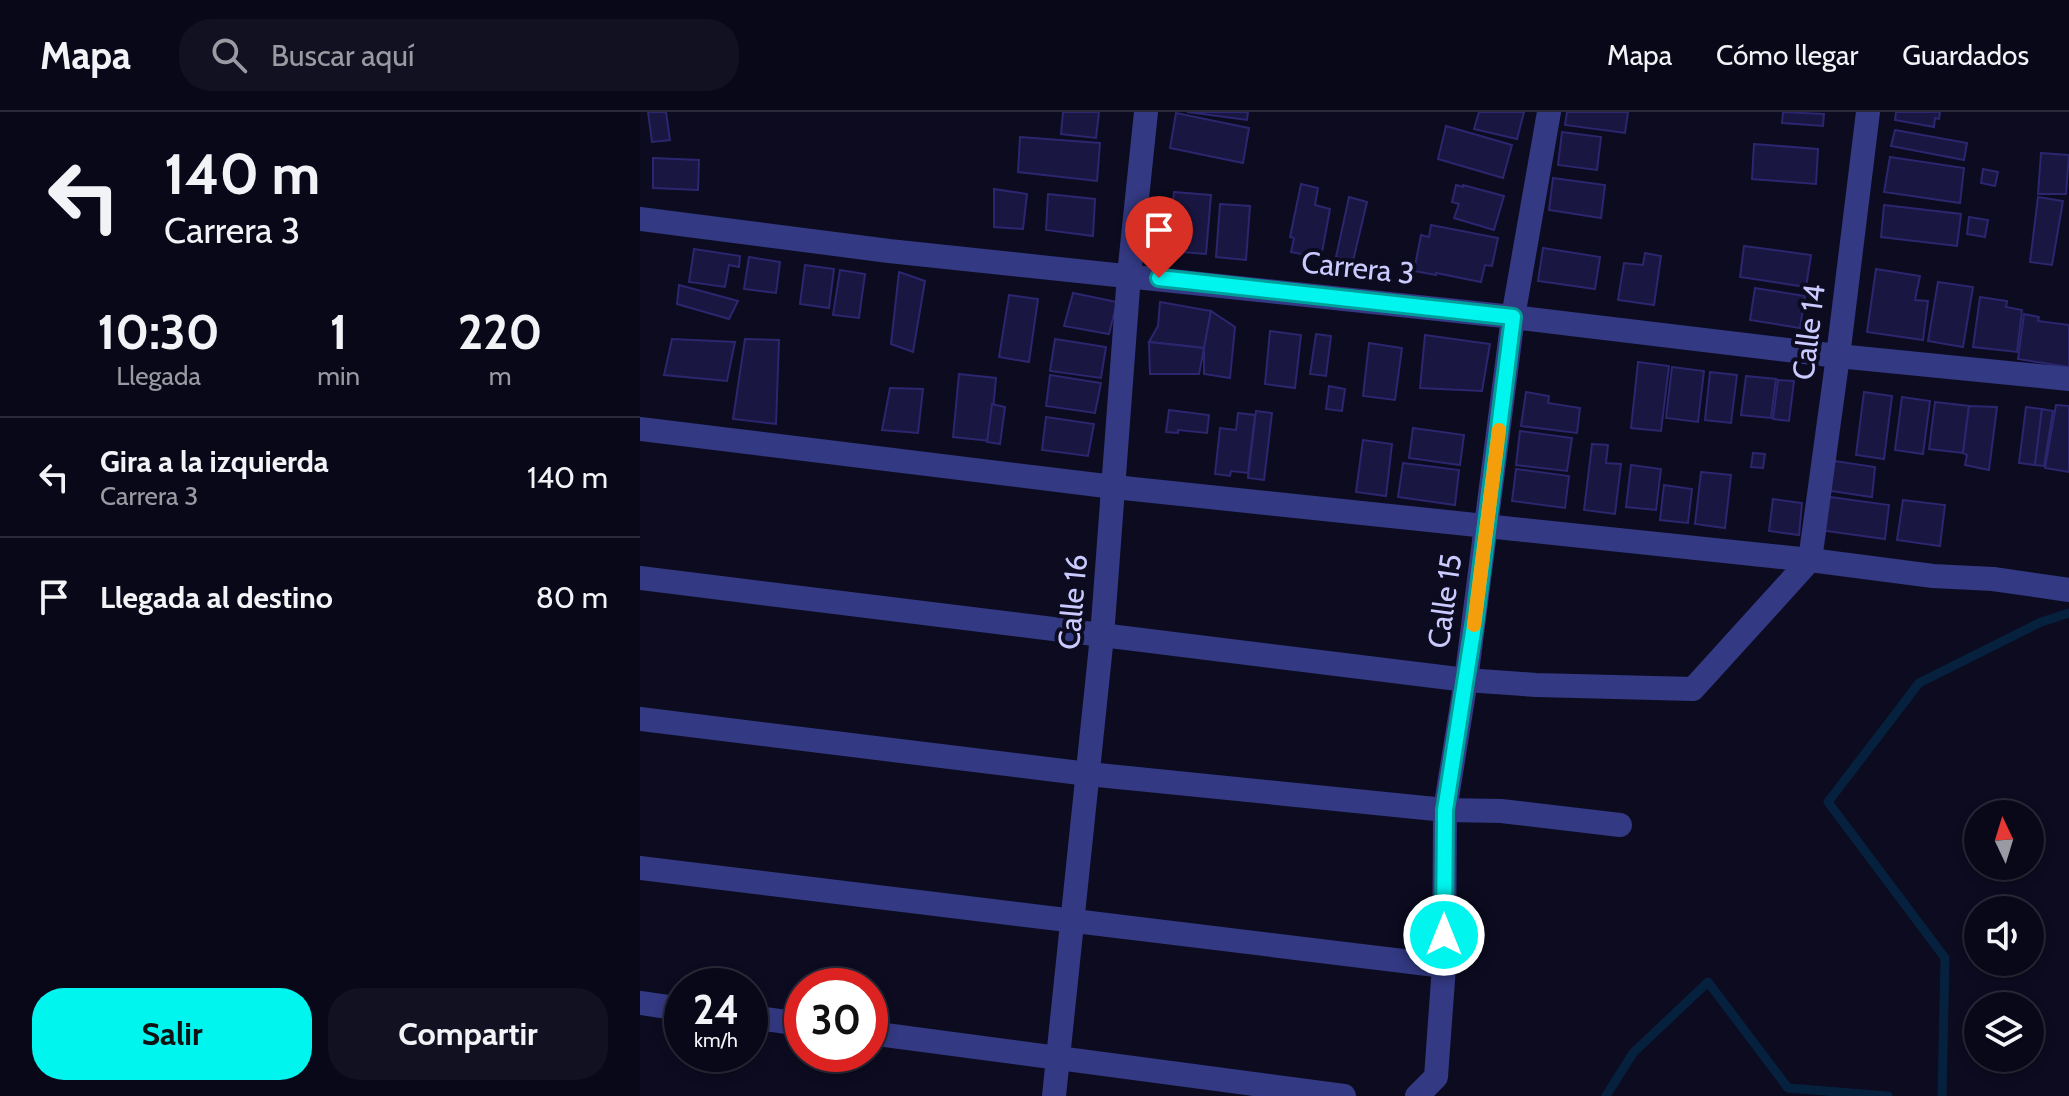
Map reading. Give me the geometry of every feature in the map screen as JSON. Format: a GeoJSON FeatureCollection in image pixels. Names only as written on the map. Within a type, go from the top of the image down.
{"type":"FeatureCollection","features":[{"type":"Feature","properties":{"kind":"street","name":"Calle 16"},"geometry":{"type":"LineString","coordinates":[[1054,1096],[1102,636],[1129,275],[1146,112]]}},
{"type":"Feature","properties":{"kind":"street","name":"Calle 15"},"geometry":{"type":"LineString","coordinates":[[1418,1096],[1436,1077],[1444,966],[1445,810],[1466,680],[1513,317],[1549,112]]}},
{"type":"Feature","properties":{"kind":"street","name":"Calle 14"},"geometry":{"type":"LineString","coordinates":[[1810,560],[1868,112]]}},
{"type":"Feature","properties":{"kind":"street","name":"Carrera 3"},"geometry":{"type":"LineString","coordinates":[[640,219],[889,251],[2069,379]]}},
{"type":"Feature","properties":{"kind":"street"},"geometry":{"type":"LineString","coordinates":[[640,429],[1114,487],[1810,560],[1933,576],[1993,579],[2069,590]]}},
{"type":"Feature","properties":{"kind":"street"},"geometry":{"type":"LineString","coordinates":[[640,578],[1466,680],[1693,689],[1810,560]]}},
{"type":"Feature","properties":{"kind":"street"},"geometry":{"type":"LineString","coordinates":[[640,719],[1088,774],[1445,810],[1501,811],[1620,825]]}},
{"type":"Feature","properties":{"kind":"street"},"geometry":{"type":"LineString","coordinates":[[640,868],[1444,966]]}},
{"type":"Feature","properties":{"kind":"street"},"geometry":{"type":"LineString","coordinates":[[640,1003],[664,1006]]}},
{"type":"Feature","properties":{"kind":"street"},"geometry":{"type":"LineString","coordinates":[[888,1035],[1344,1096]]}},
{"type":"Feature","properties":{"kind":"building"},"geometry":{"type":"Polygon","coordinates":[[[648,112],[666,112],[670,140],[652,142],[648,112]]]}},
{"type":"Feature","properties":{"kind":"building"},"geometry":{"type":"Polygon","coordinates":[[[1063,112],[1099,112],[1096,138],[1061,134],[1063,112]]]}},
{"type":"Feature","properties":{"kind":"building"},"geometry":{"type":"Polygon","coordinates":[[[1187,112],[1248,112],[1247,120],[1187,112]]]}},
{"type":"Feature","properties":{"kind":"building"},"geometry":{"type":"Polygon","coordinates":[[[1479,112],[1524,112],[1517,139],[1474,129],[1479,112]]]}},
{"type":"Feature","properties":{"kind":"building"},"geometry":{"type":"Polygon","coordinates":[[[1567,112],[1628,112],[1625,133],[1565,125],[1567,112]]]}},
{"type":"Feature","properties":{"kind":"building"},"geometry":{"type":"Polygon","coordinates":[[[1783,112],[1824,114],[1823,126],[1782,123],[1783,112]]]}},
{"type":"Feature","properties":{"kind":"building"},"geometry":{"type":"Polygon","coordinates":[[[1896,112],[1940,112],[1939,119],[1935,118],[1934,127],[1895,120],[1896,112]]]}},
{"type":"Feature","properties":{"kind":"building"},"geometry":{"type":"Polygon","coordinates":[[[1176,113],[1249,128],[1243,163],[1170,148],[1176,113]]]}},
{"type":"Feature","properties":{"kind":"building"},"geometry":{"type":"Polygon","coordinates":[[[1446,126],[1512,145],[1503,178],[1438,159],[1446,126]]]}},
{"type":"Feature","properties":{"kind":"building"},"geometry":{"type":"Polygon","coordinates":[[[1895,130],[1967,143],[1964,160],[1891,146],[1895,130]]]}},
{"type":"Feature","properties":{"kind":"building"},"geometry":{"type":"Polygon","coordinates":[[[1562,132],[1601,137],[1597,170],[1558,165],[1562,132]]]}},
{"type":"Feature","properties":{"kind":"building"},"geometry":{"type":"Polygon","coordinates":[[[1020,137],[1100,143],[1097,181],[1018,172],[1020,137]]]}},
{"type":"Feature","properties":{"kind":"building"},"geometry":{"type":"Polygon","coordinates":[[[1754,144],[1818,149],[1816,184],[1752,179],[1754,144]]]}},
{"type":"Feature","properties":{"kind":"building"},"geometry":{"type":"Polygon","coordinates":[[[2041,153],[2069,155],[2066,194],[2038,194],[2041,153]]]}},
{"type":"Feature","properties":{"kind":"building"},"geometry":{"type":"Polygon","coordinates":[[[1890,157],[1964,168],[1960,203],[1884,192],[1890,157]]]}},
{"type":"Feature","properties":{"kind":"building"},"geometry":{"type":"Polygon","coordinates":[[[653,158],[699,160],[698,190],[653,188],[653,158]]]}},
{"type":"Feature","properties":{"kind":"building"},"geometry":{"type":"Polygon","coordinates":[[[1983,169],[1998,172],[1995,186],[1981,183],[1983,169]]]}},
{"type":"Feature","properties":{"kind":"building"},"geometry":{"type":"Polygon","coordinates":[[[1553,178],[1605,185],[1601,218],[1549,210],[1553,178]]]}},
{"type":"Feature","properties":{"kind":"building"},"geometry":{"type":"Polygon","coordinates":[[[1301,184],[1318,188],[1315,205],[1330,209],[1321,258],[1291,252],[1294,238],[1290,237],[1301,184]]]}},
{"type":"Feature","properties":{"kind":"building"},"geometry":{"type":"Polygon","coordinates":[[[1456,185],[1504,196],[1494,230],[1454,218],[1459,204],[1452,202],[1456,185]]]}},
{"type":"Feature","properties":{"kind":"building"},"geometry":{"type":"Polygon","coordinates":[[[994,189],[1027,194],[1023,229],[994,227],[994,189]]]}},
{"type":"Feature","properties":{"kind":"building"},"geometry":{"type":"Polygon","coordinates":[[[1174,192],[1211,195],[1206,254],[1169,251],[1174,192]]]}},
{"type":"Feature","properties":{"kind":"building"},"geometry":{"type":"Polygon","coordinates":[[[1048,194],[1095,199],[1093,236],[1046,230],[1048,194]]]}},
{"type":"Feature","properties":{"kind":"building"},"geometry":{"type":"Polygon","coordinates":[[[1349,197],[1367,202],[1353,261],[1336,257],[1349,197]]]}},
{"type":"Feature","properties":{"kind":"building"},"geometry":{"type":"Polygon","coordinates":[[[2038,197],[2063,201],[2052,265],[2030,262],[2038,197]]]}},
{"type":"Feature","properties":{"kind":"building"},"geometry":{"type":"Polygon","coordinates":[[[1220,204],[1250,206],[1246,260],[1216,257],[1220,204]]]}},
{"type":"Feature","properties":{"kind":"building"},"geometry":{"type":"Polygon","coordinates":[[[1884,205],[1961,214],[1957,246],[1881,237],[1884,205]]]}},
{"type":"Feature","properties":{"kind":"building"},"geometry":{"type":"Polygon","coordinates":[[[1969,217],[1988,220],[1985,237],[1967,234],[1969,217]]]}},
{"type":"Feature","properties":{"kind":"building"},"geometry":{"type":"Polygon","coordinates":[[[1431,225],[1498,238],[1492,266],[1485,265],[1481,282],[1414,271],[1421,235],[1429,237],[1431,225]]]}},
{"type":"Feature","properties":{"kind":"building"},"geometry":{"type":"Polygon","coordinates":[[[1744,246],[1811,255],[1806,287],[1740,277],[1744,246]]]}},
{"type":"Feature","properties":{"kind":"building"},"geometry":{"type":"Polygon","coordinates":[[[1543,248],[1600,257],[1595,289],[1538,281],[1543,248]]]}},
{"type":"Feature","properties":{"kind":"building"},"geometry":{"type":"Polygon","coordinates":[[[694,249],[740,256],[739,267],[729,265],[725,287],[689,282],[694,249]]]}},
{"type":"Feature","properties":{"kind":"building"},"geometry":{"type":"Polygon","coordinates":[[[1645,253],[1661,256],[1654,305],[1618,300],[1624,263],[1643,265],[1645,253]]]}},
{"type":"Feature","properties":{"kind":"building"},"geometry":{"type":"Polygon","coordinates":[[[749,257],[780,262],[776,293],[744,289],[749,257]]]}},
{"type":"Feature","properties":{"kind":"building"},"geometry":{"type":"Polygon","coordinates":[[[805,265],[834,269],[829,308],[800,304],[805,265]]]}},
{"type":"Feature","properties":{"kind":"building"},"geometry":{"type":"Polygon","coordinates":[[[1876,269],[1920,276],[1915,300],[1928,301],[1923,340],[1867,332],[1876,269]]]}},
{"type":"Feature","properties":{"kind":"building"},"geometry":{"type":"Polygon","coordinates":[[[840,270],[865,274],[859,318],[833,315],[840,270]]]}},
{"type":"Feature","properties":{"kind":"building"},"geometry":{"type":"Polygon","coordinates":[[[899,272],[925,281],[913,352],[891,344],[899,272]]]}},
{"type":"Feature","properties":{"kind":"building"},"geometry":{"type":"Polygon","coordinates":[[[1938,282],[1973,287],[1963,347],[1928,341],[1938,282]]]}},
{"type":"Feature","properties":{"kind":"building"},"geometry":{"type":"Polygon","coordinates":[[[679,285],[738,301],[729,319],[677,304],[679,285]]]}},
{"type":"Feature","properties":{"kind":"building"},"geometry":{"type":"Polygon","coordinates":[[[1755,288],[1805,296],[1800,328],[1750,320],[1755,288]]]}},
{"type":"Feature","properties":{"kind":"building"},"geometry":{"type":"Polygon","coordinates":[[[1073,293],[1117,302],[1109,334],[1064,326],[1073,293]]]}},
{"type":"Feature","properties":{"kind":"building"},"geometry":{"type":"Polygon","coordinates":[[[1009,295],[1038,299],[1029,362],[999,357],[1009,295]]]}},
{"type":"Feature","properties":{"kind":"building"},"geometry":{"type":"Polygon","coordinates":[[[1980,297],[2007,301],[2006,307],[2022,310],[2017,352],[1973,347],[1980,297]]]}},
{"type":"Feature","properties":{"kind":"building"},"geometry":{"type":"Polygon","coordinates":[[[1160,302],[1211,311],[1204,348],[1149,342],[1158,326],[1160,302]]]}},
{"type":"Feature","properties":{"kind":"building"},"geometry":{"type":"Polygon","coordinates":[[[1211,311],[1235,327],[1230,378],[1204,374],[1204,348],[1211,311]]]}},
{"type":"Feature","properties":{"kind":"building"},"geometry":{"type":"Polygon","coordinates":[[[2024,314],[2039,317],[2038,321],[2069,325],[2069,367],[2018,359],[2024,314]]]}},
{"type":"Feature","properties":{"kind":"building"},"geometry":{"type":"Polygon","coordinates":[[[1270,331],[1301,335],[1295,388],[1265,384],[1270,331]]]}},
{"type":"Feature","properties":{"kind":"building"},"geometry":{"type":"Polygon","coordinates":[[[1316,334],[1331,336],[1326,376],[1310,374],[1316,334]]]}},
{"type":"Feature","properties":{"kind":"building"},"geometry":{"type":"Polygon","coordinates":[[[1425,335],[1490,344],[1482,391],[1420,388],[1425,335]]]}},
{"type":"Feature","properties":{"kind":"building"},"geometry":{"type":"Polygon","coordinates":[[[672,339],[735,342],[727,381],[664,375],[672,339]]]}},
{"type":"Feature","properties":{"kind":"building"},"geometry":{"type":"Polygon","coordinates":[[[745,339],[779,340],[776,424],[733,419],[745,339]]]}},
{"type":"Feature","properties":{"kind":"building"},"geometry":{"type":"Polygon","coordinates":[[[1055,339],[1106,347],[1101,378],[1050,371],[1055,339]]]}},
{"type":"Feature","properties":{"kind":"building"},"geometry":{"type":"Polygon","coordinates":[[[1149,342],[1204,348],[1199,374],[1150,374],[1149,342]]]}},
{"type":"Feature","properties":{"kind":"building"},"geometry":{"type":"Polygon","coordinates":[[[1369,343],[1402,348],[1395,400],[1363,396],[1369,343]]]}},
{"type":"Feature","properties":{"kind":"building"},"geometry":{"type":"Polygon","coordinates":[[[1638,362],[1669,366],[1661,431],[1631,428],[1638,362]]]}},
{"type":"Feature","properties":{"kind":"building"},"geometry":{"type":"Polygon","coordinates":[[[1672,367],[1704,371],[1698,422],[1666,418],[1672,367]]]}},
{"type":"Feature","properties":{"kind":"building"},"geometry":{"type":"Polygon","coordinates":[[[1710,372],[1737,375],[1731,423],[1705,420],[1710,372]]]}},
{"type":"Feature","properties":{"kind":"building"},"geometry":{"type":"Polygon","coordinates":[[[959,374],[996,378],[990,441],[953,437],[959,374]]]}},
{"type":"Feature","properties":{"kind":"building"},"geometry":{"type":"Polygon","coordinates":[[[1050,375],[1101,383],[1095,413],[1046,406],[1050,375]]]}},
{"type":"Feature","properties":{"kind":"building"},"geometry":{"type":"Polygon","coordinates":[[[1746,376],[1776,379],[1771,418],[1741,415],[1746,376]]]}},
{"type":"Feature","properties":{"kind":"building"},"geometry":{"type":"Polygon","coordinates":[[[1778,380],[1794,381],[1789,421],[1773,419],[1778,380]]]}},
{"type":"Feature","properties":{"kind":"building"},"geometry":{"type":"Polygon","coordinates":[[[1329,386],[1345,389],[1342,411],[1326,409],[1329,386]]]}},
{"type":"Feature","properties":{"kind":"building"},"geometry":{"type":"Polygon","coordinates":[[[890,388],[923,389],[918,433],[882,430],[890,388]]]}},
{"type":"Feature","properties":{"kind":"building"},"geometry":{"type":"Polygon","coordinates":[[[1526,392],[1549,396],[1548,403],[1580,408],[1577,433],[1521,426],[1526,392]]]}},
{"type":"Feature","properties":{"kind":"building"},"geometry":{"type":"Polygon","coordinates":[[[1864,392],[1892,396],[1884,459],[1856,455],[1864,392]]]}},
{"type":"Feature","properties":{"kind":"building"},"geometry":{"type":"Polygon","coordinates":[[[1902,397],[1930,401],[1923,454],[1895,450],[1902,397]]]}},
{"type":"Feature","properties":{"kind":"building"},"geometry":{"type":"Polygon","coordinates":[[[1935,402],[1969,406],[1963,453],[1929,449],[1935,402]]]}},
{"type":"Feature","properties":{"kind":"building"},"geometry":{"type":"Polygon","coordinates":[[[992,404],[1005,407],[1000,444],[987,442],[992,404]]]}},
{"type":"Feature","properties":{"kind":"building"},"geometry":{"type":"Polygon","coordinates":[[[2056,405],[2069,406],[2069,472],[2045,468],[2056,405]]]}},
{"type":"Feature","properties":{"kind":"building"},"geometry":{"type":"Polygon","coordinates":[[[1969,406],[1997,407],[1989,470],[1965,465],[1967,455],[1963,453],[1969,406]]]}},
{"type":"Feature","properties":{"kind":"building"},"geometry":{"type":"Polygon","coordinates":[[[2026,407],[2042,409],[2035,465],[2019,463],[2026,407]]]}},
{"type":"Feature","properties":{"kind":"building"},"geometry":{"type":"Polygon","coordinates":[[[2042,409],[2053,411],[2044,466],[2035,465],[2042,409]]]}},
{"type":"Feature","properties":{"kind":"building"},"geometry":{"type":"Polygon","coordinates":[[[1169,410],[1209,415],[1207,433],[1166,432],[1169,410]]]}},
{"type":"Feature","properties":{"kind":"building"},"geometry":{"type":"Polygon","coordinates":[[[1256,411],[1272,413],[1264,480],[1248,478],[1256,411]]]}},
{"type":"Feature","properties":{"kind":"building"},"geometry":{"type":"Polygon","coordinates":[[[1238,413],[1255,415],[1248,473],[1231,471],[1230,476],[1215,474],[1220,428],[1236,430],[1238,413]]]}},
{"type":"Feature","properties":{"kind":"building"},"geometry":{"type":"Polygon","coordinates":[[[1046,417],[1094,424],[1088,456],[1042,450],[1046,417]]]}},
{"type":"Feature","properties":{"kind":"building"},"geometry":{"type":"Polygon","coordinates":[[[1413,428],[1464,435],[1460,465],[1409,458],[1413,428]]]}},
{"type":"Feature","properties":{"kind":"building"},"geometry":{"type":"Polygon","coordinates":[[[1520,431],[1572,438],[1567,471],[1516,465],[1520,431]]]}},
{"type":"Feature","properties":{"kind":"building"},"geometry":{"type":"Polygon","coordinates":[[[1363,440],[1392,444],[1386,496],[1356,492],[1363,440]]]}},
{"type":"Feature","properties":{"kind":"building"},"geometry":{"type":"Polygon","coordinates":[[[1592,444],[1608,445],[1606,463],[1621,464],[1615,514],[1584,510],[1592,444]]]}},
{"type":"Feature","properties":{"kind":"building"},"geometry":{"type":"Polygon","coordinates":[[[1753,453],[1765,454],[1763,468],[1751,467],[1753,453]]]}},
{"type":"Feature","properties":{"kind":"building"},"geometry":{"type":"Polygon","coordinates":[[[1828,460],[1875,467],[1872,497],[1824,490],[1828,460]]]}},
{"type":"Feature","properties":{"kind":"building"},"geometry":{"type":"Polygon","coordinates":[[[1403,463],[1459,470],[1455,505],[1398,497],[1403,463]]]}},
{"type":"Feature","properties":{"kind":"building"},"geometry":{"type":"Polygon","coordinates":[[[1631,465],[1661,469],[1656,510],[1626,507],[1631,465]]]}},
{"type":"Feature","properties":{"kind":"building"},"geometry":{"type":"Polygon","coordinates":[[[1516,469],[1569,476],[1565,508],[1512,501],[1516,469]]]}},
{"type":"Feature","properties":{"kind":"building"},"geometry":{"type":"Polygon","coordinates":[[[1701,472],[1731,475],[1725,528],[1695,524],[1701,472]]]}},
{"type":"Feature","properties":{"kind":"building"},"geometry":{"type":"Polygon","coordinates":[[[1664,485],[1692,489],[1688,523],[1660,520],[1664,485]]]}},
{"type":"Feature","properties":{"kind":"building"},"geometry":{"type":"Polygon","coordinates":[[[1823,496],[1889,505],[1885,539],[1819,530],[1823,496]]]}},
{"type":"Feature","properties":{"kind":"building"},"geometry":{"type":"Polygon","coordinates":[[[1773,499],[1802,503],[1799,535],[1769,531],[1773,499]]]}},
{"type":"Feature","properties":{"kind":"building"},"geometry":{"type":"Polygon","coordinates":[[[1903,500],[1945,505],[1940,546],[1897,540],[1903,500]]]}},
{"type":"Feature","properties":{"kind":"waterway"},"geometry":{"type":"LineString","coordinates":[[1942,1096],[1945,958],[1828,802],[1919,683],[2041,622],[2069,613]]}},
{"type":"Feature","properties":{"kind":"waterway"},"geometry":{"type":"LineString","coordinates":[[1606,1096],[1633,1053],[1708,982],[1788,1088],[1888,1096]]}},
{"type":"Feature","properties":{"kind":"slow traffic"},"geometry":{"type":"LineString","coordinates":[[1474,625],[1499,430]]}},
{"type":"Feature","properties":{"kind":"route"},"geometry":{"type":"LineString","coordinates":[[1159,278],[1513,317],[1475,619],[1445,810],[1444,935]]}}]}
